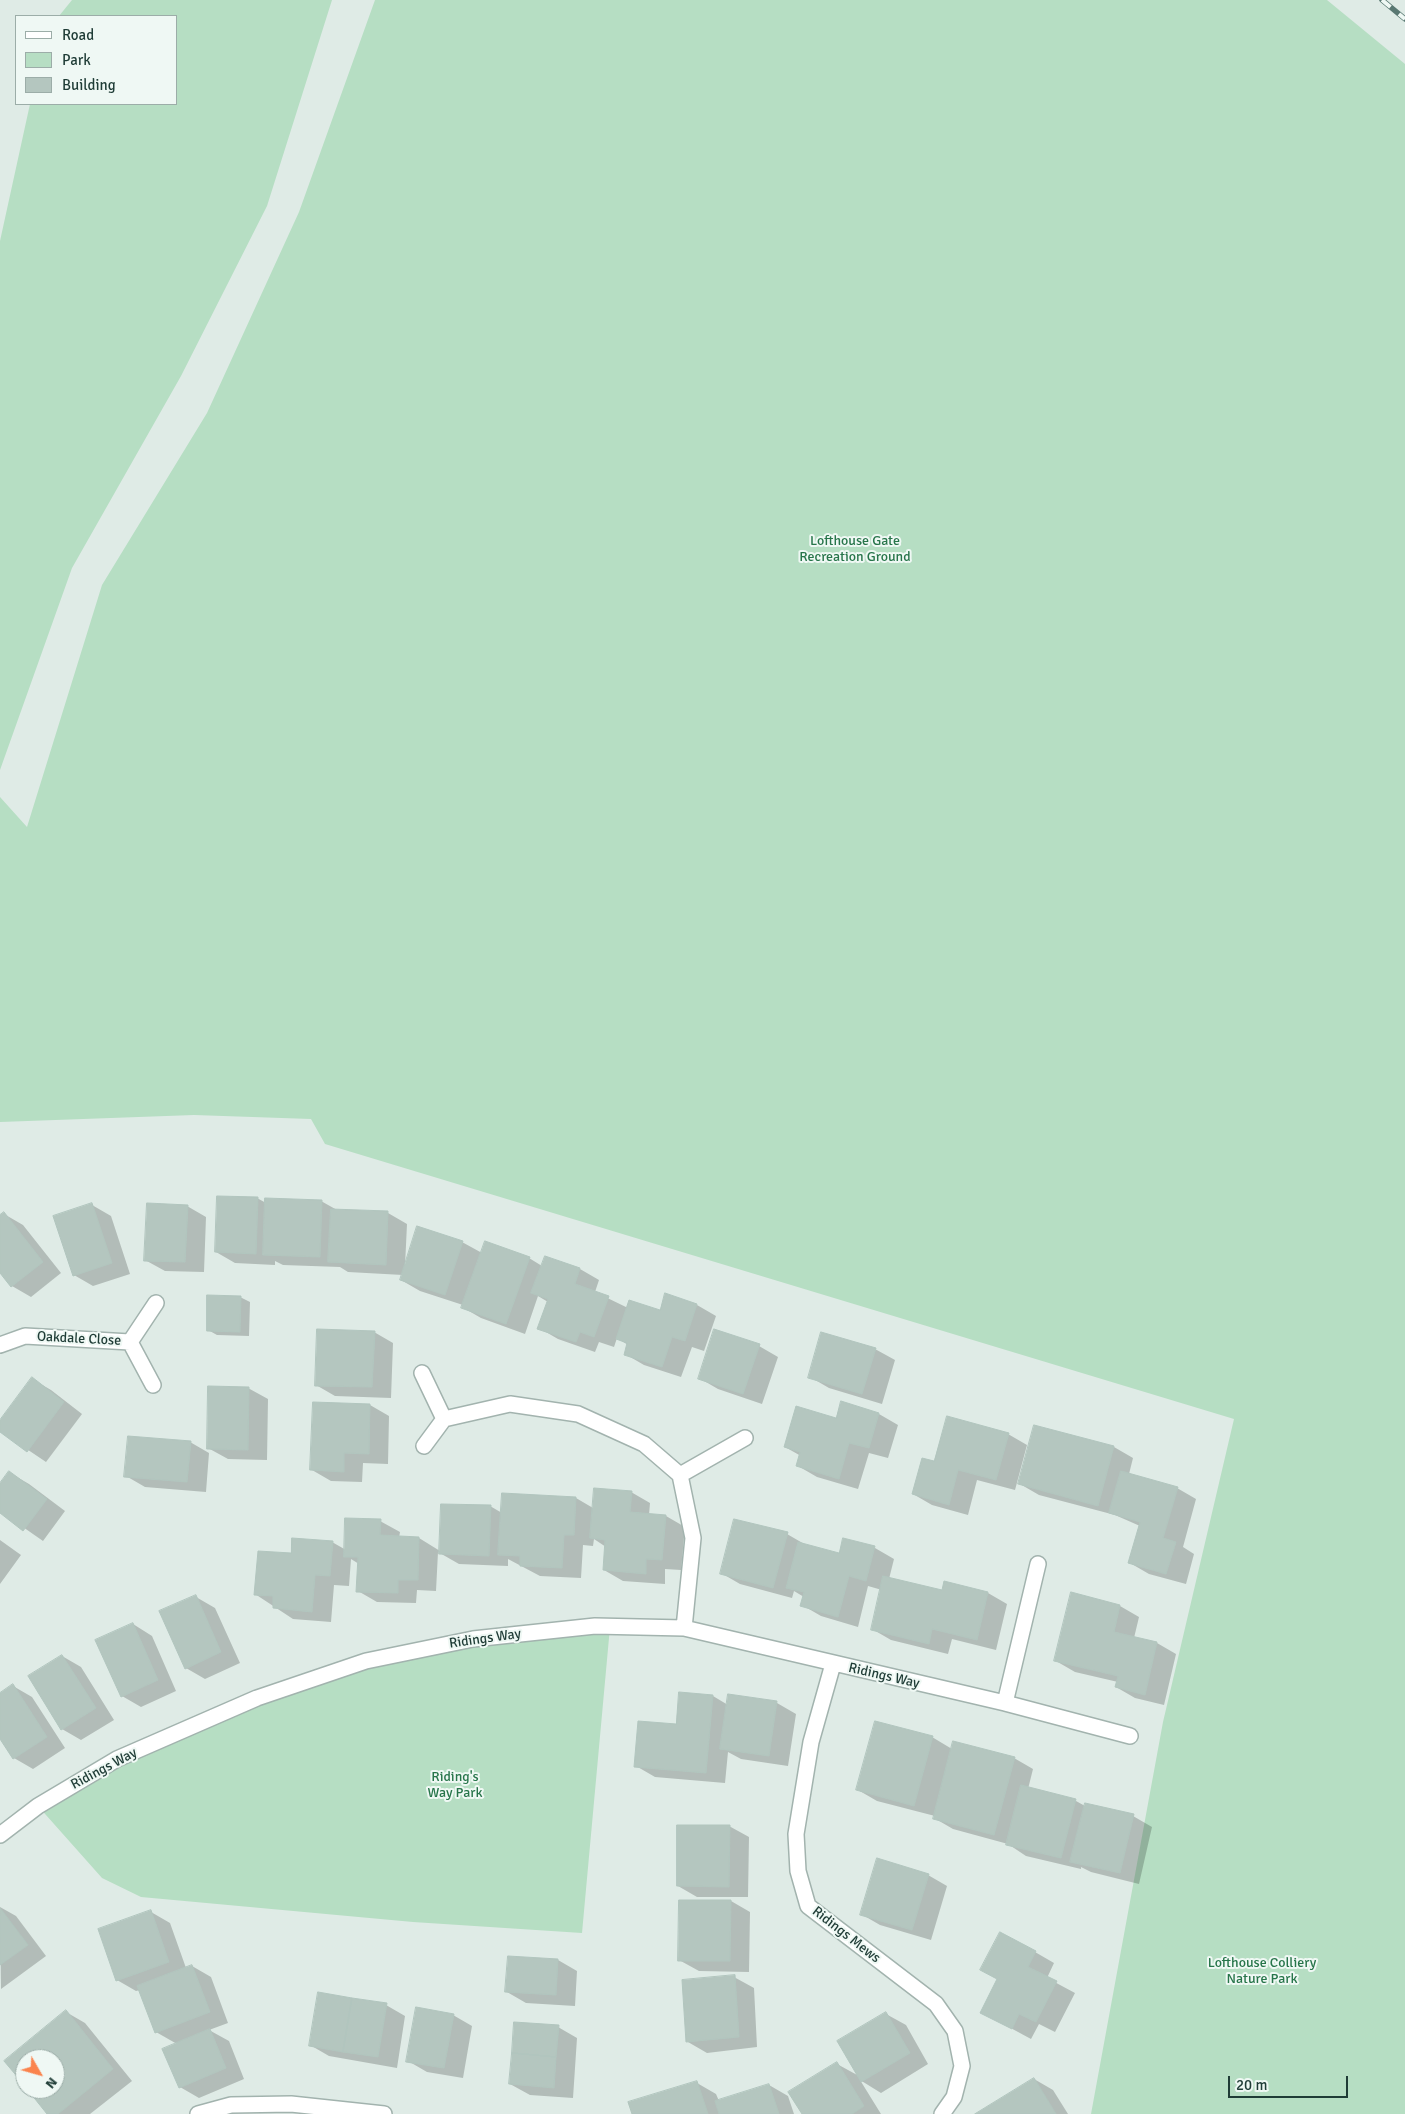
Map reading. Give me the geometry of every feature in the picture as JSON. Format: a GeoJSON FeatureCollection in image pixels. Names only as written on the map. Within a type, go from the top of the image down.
{"type":"FeatureCollection","features":[{"type":"Feature","properties":{"kind":"street","name":"Oakdale Close"},"geometry":{"type":"LineString","coordinates":[[130,1342],[156,1304]]}},
{"type":"Feature","properties":{"kind":"street","name":"Oakdale Close"},"geometry":{"type":"LineString","coordinates":[[0,1345],[24,1336],[130,1342]]}},
{"type":"Feature","properties":{"kind":"street","name":"Oakdale Close"},"geometry":{"type":"LineString","coordinates":[[130,1342],[153,1385]]}},
{"type":"Feature","properties":{"kind":"street"},"geometry":{"type":"LineString","coordinates":[[422,1373],[444,1420]]}},
{"type":"Feature","properties":{"kind":"street"},"geometry":{"type":"LineString","coordinates":[[424,1446],[444,1420],[510,1404],[578,1414],[644,1444],[680,1475],[693,1538],[684,1628]]}},
{"type":"Feature","properties":{"kind":"street"},"geometry":{"type":"LineString","coordinates":[[680,1475],[745,1438]]}},
{"type":"Feature","properties":{"kind":"street"},"geometry":{"type":"LineString","coordinates":[[1005,1703],[1038,1564]]}},
{"type":"Feature","properties":{"kind":"street","name":"Ridings Way"},"geometry":{"type":"LineString","coordinates":[[3,1828],[117,1759],[257,1698],[366,1661],[473,1639],[596,1626],[684,1628],[1005,1703],[1130,1736]]}},
{"type":"Feature","properties":{"kind":"street","name":"Ridings Mews"},"geometry":{"type":"LineString","coordinates":[[832,1664],[811,1742],[796,1834],[798,1872],[808,1906],[936,2004],[954,2031],[962,2066],[954,2097],[942,2114]]}},
{"type":"Feature","properties":{"kind":"street"},"geometry":{"type":"LineString","coordinates":[[198,2114],[230,2105],[291,2104],[384,2114]]}},
{"type":"Feature","properties":{"kind":"green space"},"geometry":{"type":"Polygon","coordinates":[[[72,0],[332,0],[267,206],[181,376],[72,568],[0,770],[0,241],[30,105],[178,105],[178,15],[60,15],[72,0]]]}},
{"type":"Feature","properties":{"kind":"green space","name":"Lofthouse Gate Recreation Ground"},"geometry":{"type":"Polygon","coordinates":[[[375,0],[1327,0],[1405,64],[1405,2114],[1091,2114],[1163,1722],[1234,1419],[325,1144],[311,1119],[194,1115],[0,1122],[0,797],[27,827],[102,585],[207,413],[299,212],[375,0]]]}},
{"type":"Feature","properties":{"kind":"green space","name":"Riding's Way Park"},"geometry":{"type":"Polygon","coordinates":[[[610,1627],[582,1933],[413,1922],[141,1897],[102,1878],[38,1806],[117,1759],[366,1661],[610,1627]]]}},
{"type":"Feature","properties":{"kind":"building"},"geometry":{"type":"Polygon","coordinates":[[[217,1196],[258,1197],[256,1254],[215,1252],[217,1196]]]}},
{"type":"Feature","properties":{"kind":"building"},"geometry":{"type":"Polygon","coordinates":[[[265,1198],[322,1200],[320,1257],[263,1255],[265,1198]]]}},
{"type":"Feature","properties":{"kind":"building"},"geometry":{"type":"Polygon","coordinates":[[[92,1203],[112,1263],[73,1276],[53,1216],[92,1203]]]}},
{"type":"Feature","properties":{"kind":"building"},"geometry":{"type":"Polygon","coordinates":[[[147,1203],[188,1205],[185,1262],[144,1261],[147,1203]]]}},
{"type":"Feature","properties":{"kind":"building"},"geometry":{"type":"Polygon","coordinates":[[[331,1209],[388,1211],[386,1265],[328,1262],[331,1209]]]}},
{"type":"Feature","properties":{"kind":"building"},"geometry":{"type":"Polygon","coordinates":[[[4,1212],[43,1262],[11,1287],[0,1273],[0,1215],[4,1212]]]}},
{"type":"Feature","properties":{"kind":"building"},"geometry":{"type":"Polygon","coordinates":[[[417,1226],[463,1241],[445,1295],[400,1280],[417,1226]]]}},
{"type":"Feature","properties":{"kind":"building"},"geometry":{"type":"Polygon","coordinates":[[[485,1241],[530,1257],[506,1324],[461,1308],[485,1241]]]}},
{"type":"Feature","properties":{"kind":"building"},"geometry":{"type":"Polygon","coordinates":[[[545,1256],[580,1268],[575,1284],[609,1296],[594,1337],[580,1332],[576,1342],[537,1329],[548,1299],[531,1293],[545,1256]]]}},
{"type":"Feature","properties":{"kind":"building"},"geometry":{"type":"Polygon","coordinates":[[[665,1293],[697,1304],[685,1341],[672,1337],[662,1367],[624,1355],[627,1343],[616,1339],[629,1300],[660,1310],[665,1293]]]}},
{"type":"Feature","properties":{"kind":"building"},"geometry":{"type":"Polygon","coordinates":[[[207,1295],[241,1296],[240,1332],[207,1331],[207,1295]]]}},
{"type":"Feature","properties":{"kind":"building"},"geometry":{"type":"Polygon","coordinates":[[[317,1329],[375,1331],[372,1387],[315,1386],[317,1329]]]}},
{"type":"Feature","properties":{"kind":"building"},"geometry":{"type":"Polygon","coordinates":[[[714,1329],[760,1344],[743,1394],[698,1379],[714,1329]]]}},
{"type":"Feature","properties":{"kind":"building"},"geometry":{"type":"Polygon","coordinates":[[[821,1332],[876,1348],[862,1394],[808,1378],[821,1332]]]}},
{"type":"Feature","properties":{"kind":"building"},"geometry":{"type":"Polygon","coordinates":[[[32,1377],[64,1402],[27,1452],[0,1432],[0,1420],[32,1377]]]}},
{"type":"Feature","properties":{"kind":"building"},"geometry":{"type":"Polygon","coordinates":[[[208,1386],[249,1387],[248,1450],[207,1449],[208,1386]]]}},
{"type":"Feature","properties":{"kind":"building"},"geometry":{"type":"Polygon","coordinates":[[[841,1401],[879,1413],[869,1448],[849,1443],[839,1479],[796,1466],[800,1452],[784,1447],[796,1406],[836,1418],[841,1401]]]}},
{"type":"Feature","properties":{"kind":"building"},"geometry":{"type":"Polygon","coordinates":[[[313,1402],[370,1404],[369,1454],[344,1453],[344,1472],[310,1470],[313,1402]]]}},
{"type":"Feature","properties":{"kind":"building"},"geometry":{"type":"Polygon","coordinates":[[[947,1416],[1009,1433],[996,1480],[958,1470],[949,1505],[912,1494],[922,1458],[934,1461],[947,1416]]]}},
{"type":"Feature","properties":{"kind":"building"},"geometry":{"type":"Polygon","coordinates":[[[1034,1425],[1114,1446],[1098,1506],[1018,1484],[1034,1425]]]}},
{"type":"Feature","properties":{"kind":"building"},"geometry":{"type":"Polygon","coordinates":[[[128,1436],[191,1441],[187,1482],[124,1477],[128,1436]]]}},
{"type":"Feature","properties":{"kind":"building"},"geometry":{"type":"Polygon","coordinates":[[[9,1471],[47,1499],[23,1531],[0,1513],[0,1483],[9,1471]]]}},
{"type":"Feature","properties":{"kind":"building"},"geometry":{"type":"Polygon","coordinates":[[[1121,1471],[1178,1487],[1163,1538],[1176,1542],[1166,1574],[1128,1563],[1140,1522],[1109,1513],[1121,1471]]]}},
{"type":"Feature","properties":{"kind":"building"},"geometry":{"type":"Polygon","coordinates":[[[594,1488],[632,1491],[630,1512],[666,1515],[662,1560],[646,1559],[646,1574],[603,1570],[605,1540],[590,1538],[594,1488]]]}},
{"type":"Feature","properties":{"kind":"building"},"geometry":{"type":"Polygon","coordinates":[[[502,1493],[576,1497],[574,1535],[564,1535],[562,1568],[520,1566],[520,1556],[498,1555],[502,1493]]]}},
{"type":"Feature","properties":{"kind":"building"},"geometry":{"type":"Polygon","coordinates":[[[441,1504],[491,1505],[489,1556],[439,1554],[441,1504]]]}},
{"type":"Feature","properties":{"kind":"building"},"geometry":{"type":"Polygon","coordinates":[[[345,1518],[381,1519],[380,1535],[419,1537],[418,1580],[398,1580],[398,1593],[356,1592],[358,1557],[344,1557],[345,1518]]]}},
{"type":"Feature","properties":{"kind":"building"},"geometry":{"type":"Polygon","coordinates":[[[734,1519],[788,1532],[773,1588],[720,1574],[734,1519]]]}},
{"type":"Feature","properties":{"kind":"building"},"geometry":{"type":"Polygon","coordinates":[[[292,1538],[333,1541],[330,1576],[315,1575],[312,1612],[273,1608],[273,1596],[254,1595],[258,1551],[291,1553],[292,1538]]]}},
{"type":"Feature","properties":{"kind":"building"},"geometry":{"type":"Polygon","coordinates":[[[843,1538],[875,1546],[866,1581],[849,1576],[838,1617],[800,1606],[804,1592],[786,1588],[798,1542],[839,1553],[843,1538]]]}},
{"type":"Feature","properties":{"kind":"building"},"geometry":{"type":"Polygon","coordinates":[[[883,1576],[942,1590],[944,1581],[988,1592],[977,1640],[932,1629],[929,1644],[871,1630],[883,1576]]]}},
{"type":"Feature","properties":{"kind":"building"},"geometry":{"type":"Polygon","coordinates":[[[1071,1592],[1120,1605],[1114,1632],[1157,1642],[1145,1695],[1115,1687],[1118,1676],[1054,1661],[1071,1592]]]}},
{"type":"Feature","properties":{"kind":"building"},"geometry":{"type":"Polygon","coordinates":[[[196,1595],[221,1652],[185,1669],[159,1611],[196,1595]]]}},
{"type":"Feature","properties":{"kind":"building"},"geometry":{"type":"Polygon","coordinates":[[[133,1623],[158,1680],[121,1697],[95,1640],[133,1623]]]}},
{"type":"Feature","properties":{"kind":"building"},"geometry":{"type":"Polygon","coordinates":[[[62,1655],[96,1708],[61,1730],[28,1676],[62,1655]]]}},
{"type":"Feature","properties":{"kind":"building"},"geometry":{"type":"Polygon","coordinates":[[[13,1684],[47,1737],[13,1759],[0,1739],[0,1693],[13,1684]]]}},
{"type":"Feature","properties":{"kind":"building"},"geometry":{"type":"Polygon","coordinates":[[[679,1692],[713,1695],[706,1773],[634,1767],[638,1721],[676,1724],[679,1692]]]}},
{"type":"Feature","properties":{"kind":"building"},"geometry":{"type":"Polygon","coordinates":[[[728,1694],[777,1701],[769,1756],[720,1749],[728,1694]]]}},
{"type":"Feature","properties":{"kind":"building"},"geometry":{"type":"Polygon","coordinates":[[[875,1721],[933,1736],[914,1806],[856,1790],[875,1721]]]}},
{"type":"Feature","properties":{"kind":"building"},"geometry":{"type":"Polygon","coordinates":[[[953,1741],[1015,1757],[994,1835],[933,1819],[953,1741]]]}},
{"type":"Feature","properties":{"kind":"building"},"geometry":{"type":"Polygon","coordinates":[[[1021,1785],[1076,1799],[1061,1858],[1006,1845],[1021,1785]]]}},
{"type":"Feature","properties":{"kind":"building"},"geometry":{"type":"Polygon","coordinates":[[[1085,1803],[1134,1814],[1120,1873],[1070,1862],[1085,1803]]]}},
{"type":"Feature","properties":{"kind":"building"},"geometry":{"type":"Polygon","coordinates":[[[677,1825],[730,1825],[729,1887],[677,1886],[677,1825]]]}},
{"type":"Feature","properties":{"kind":"building"},"geometry":{"type":"Polygon","coordinates":[[[877,1858],[929,1874],[912,1930],[860,1915],[877,1858]]]}},
{"type":"Feature","properties":{"kind":"building"},"geometry":{"type":"Polygon","coordinates":[[[679,1900],[731,1900],[730,1961],[678,1961],[679,1900]]]}},
{"type":"Feature","properties":{"kind":"building"},"geometry":{"type":"Polygon","coordinates":[[[0,1908],[28,1945],[0,1965],[0,1908]]]}},
{"type":"Feature","properties":{"kind":"building"},"geometry":{"type":"Polygon","coordinates":[[[151,1910],[169,1962],[116,1981],[98,1929],[151,1910]]]}},
{"type":"Feature","properties":{"kind":"building"},"geometry":{"type":"Polygon","coordinates":[[[1000,1932],[1036,1951],[1028,1967],[1057,1981],[1036,2022],[1019,2014],[1012,2029],[980,2013],[997,1979],[980,1970],[1000,1932]]]}},
{"type":"Feature","properties":{"kind":"building"},"geometry":{"type":"Polygon","coordinates":[[[508,1956],[558,1959],[556,1995],[505,1992],[508,1956]]]}},
{"type":"Feature","properties":{"kind":"building"},"geometry":{"type":"Polygon","coordinates":[[[192,1965],[210,2012],[155,2033],[137,1986],[192,1965]]]}},
{"type":"Feature","properties":{"kind":"building"},"geometry":{"type":"Polygon","coordinates":[[[735,1975],[739,2037],[686,2042],[682,1980],[735,1975]]]}},
{"type":"Feature","properties":{"kind":"building"},"geometry":{"type":"Polygon","coordinates":[[[318,1992],[352,1998],[343,2052],[309,2046],[318,1992]]]}},
{"type":"Feature","properties":{"kind":"building"},"geometry":{"type":"Polygon","coordinates":[[[352,1998],[387,2003],[378,2057],[343,2052],[352,1998]]]}},
{"type":"Feature","properties":{"kind":"building"},"geometry":{"type":"Polygon","coordinates":[[[416,2007],[454,2014],[444,2068],[406,2062],[416,2007]]]}},
{"type":"Feature","properties":{"kind":"building"},"geometry":{"type":"Polygon","coordinates":[[[66,2010],[113,2069],[58,2114],[47,2114],[35,2099],[65,2099],[65,2049],[19,2049],[66,2010]]]}},
{"type":"Feature","properties":{"kind":"building"},"geometry":{"type":"Polygon","coordinates":[[[886,2012],[910,2053],[861,2082],[837,2041],[886,2012]]]}},
{"type":"Feature","properties":{"kind":"building"},"geometry":{"type":"Polygon","coordinates":[[[514,2022],[559,2025],[556,2057],[512,2053],[514,2022]]]}},
{"type":"Feature","properties":{"kind":"building"},"geometry":{"type":"Polygon","coordinates":[[[210,2029],[226,2068],[179,2088],[162,2049],[210,2029]]]}},
{"type":"Feature","properties":{"kind":"building"},"geometry":{"type":"Polygon","coordinates":[[[15,2052],[15,2074],[4,2061],[15,2052]]]}},
{"type":"Feature","properties":{"kind":"building"},"geometry":{"type":"Polygon","coordinates":[[[512,2053],[556,2057],[554,2088],[509,2084],[512,2053]]]}},
{"type":"Feature","properties":{"kind":"building"},"geometry":{"type":"Polygon","coordinates":[[[837,2062],[864,2106],[852,2114],[802,2114],[788,2092],[837,2062]]]}},
{"type":"Feature","properties":{"kind":"building"},"geometry":{"type":"Polygon","coordinates":[[[1034,2078],[1056,2114],[975,2114],[1034,2078]]]}},
{"type":"Feature","properties":{"kind":"building"},"geometry":{"type":"Polygon","coordinates":[[[697,2081],[708,2114],[632,2114],[628,2102],[697,2081]]]}},
{"type":"Feature","properties":{"kind":"building"},"geometry":{"type":"Polygon","coordinates":[[[769,2084],[779,2114],[719,2114],[715,2101],[769,2084]]]}},
{"type":"Feature","properties":{"kind":"railway"},"geometry":{"type":"LineString","coordinates":[[1382,0],[1405,19]]}},
{"type":"Feature","properties":{"kind":"park label","name":"Lofthouse Colliery Nature Park"},"geometry":{"type":"Point","coordinates":[1262,1972]}}]}
